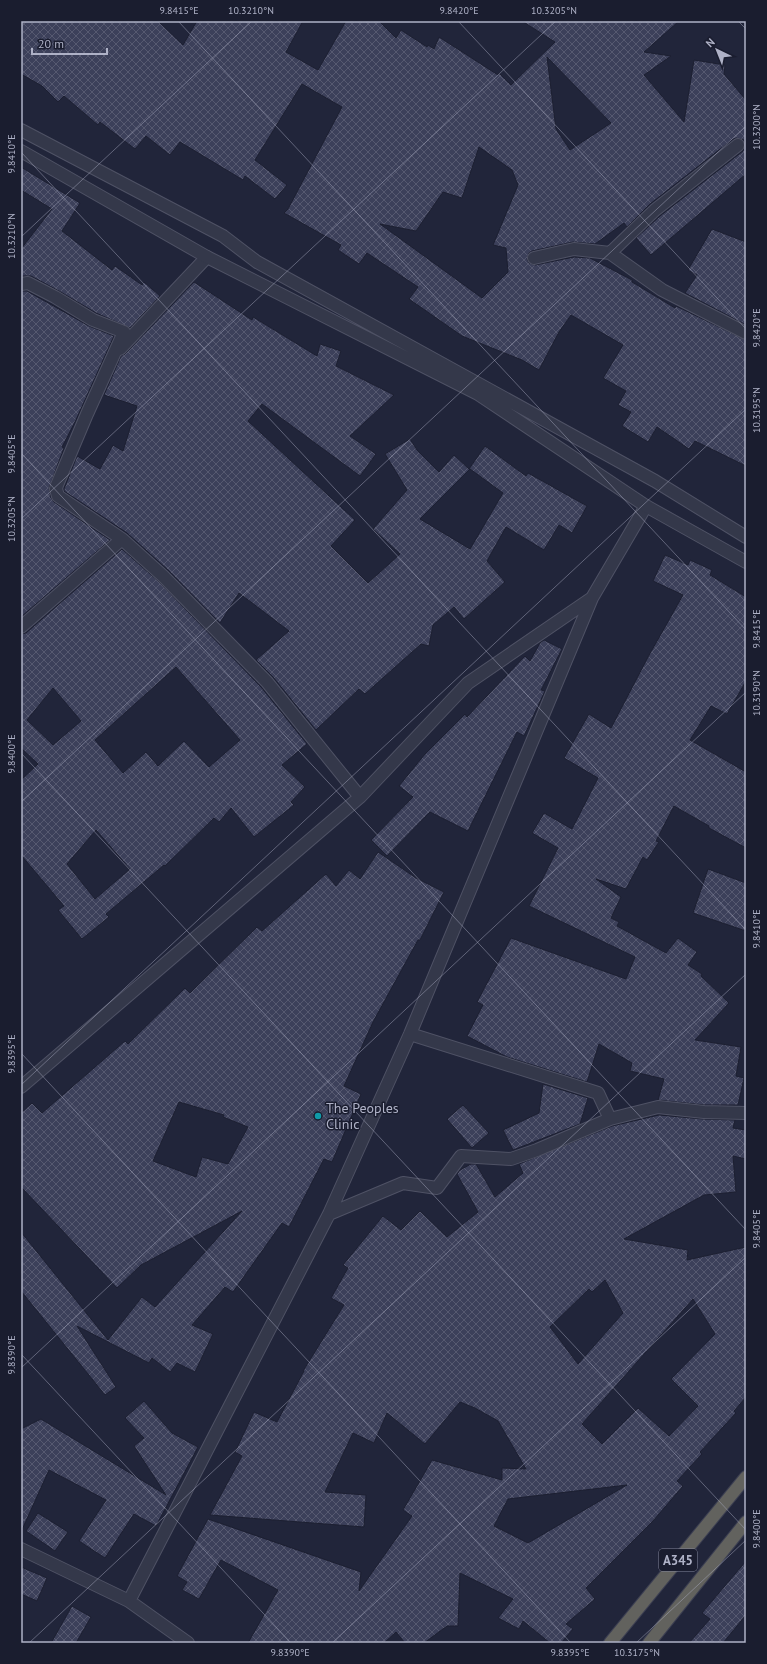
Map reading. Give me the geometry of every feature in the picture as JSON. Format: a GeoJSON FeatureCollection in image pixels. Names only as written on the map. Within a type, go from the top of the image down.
{"type":"FeatureCollection","features":[{"type":"Feature","properties":{"kind":"highway","name":"A345"},"geometry":{"type":"LineString","coordinates":[[610,1643],[746,1477]]}},
{"type":"Feature","properties":{"kind":"highway","name":"A345"},"geometry":{"type":"LineString","coordinates":[[649,1643],[746,1522]]}},
{"type":"Feature","properties":{"kind":"street"},"geometry":{"type":"LineString","coordinates":[[21,130],[224,236],[257,262],[655,481],[746,537]]}},
{"type":"Feature","properties":{"kind":"street"},"geometry":{"type":"LineString","coordinates":[[610,253],[655,210],[738,145]]}},
{"type":"Feature","properties":{"kind":"street"},"geometry":{"type":"LineString","coordinates":[[21,151],[207,257],[478,394],[646,506],[746,562]]}},
{"type":"Feature","properties":{"kind":"street"},"geometry":{"type":"LineString","coordinates":[[534,258],[574,249],[610,253],[662,290],[746,333]]}},
{"type":"Feature","properties":{"kind":"street"},"geometry":{"type":"LineString","coordinates":[[114,356],[207,257]]}},
{"type":"Feature","properties":{"kind":"street"},"geometry":{"type":"LineString","coordinates":[[21,284],[28,283],[55,296],[93,320],[124,332],[86,414],[56,489],[58,496],[122,539],[163,576],[267,682],[360,797]]}},
{"type":"Feature","properties":{"kind":"street"},"geometry":{"type":"LineString","coordinates":[[129,1601],[329,1214],[410,1034],[592,598],[646,506]]}},
{"type":"Feature","properties":{"kind":"street"},"geometry":{"type":"LineString","coordinates":[[21,627],[122,539]]}},
{"type":"Feature","properties":{"kind":"street"},"geometry":{"type":"LineString","coordinates":[[21,1087],[360,797],[468,683],[592,598]]}},
{"type":"Feature","properties":{"kind":"street"},"geometry":{"type":"LineString","coordinates":[[410,1034],[598,1094],[610,1119]]}},
{"type":"Feature","properties":{"kind":"street"},"geometry":{"type":"LineString","coordinates":[[329,1214],[403,1183],[437,1188],[461,1156],[511,1159],[537,1150],[610,1119],[658,1107],[704,1112],[746,1113]]}},
{"type":"Feature","properties":{"kind":"street"},"geometry":{"type":"LineString","coordinates":[[21,1549],[129,1601],[188,1643]]}},
{"type":"Feature","properties":{"kind":"building"},"geometry":{"type":"Polygon","coordinates":[[[21,21],[158,21],[183,45],[197,21],[303,21],[286,52],[318,70],[346,21],[379,21],[396,38],[401,30],[427,47],[428,45],[434,49],[439,37],[498,75],[499,73],[511,85],[555,42],[522,21],[679,21],[644,52],[671,56],[644,75],[684,122],[694,60],[725,65],[724,74],[746,100],[746,174],[651,255],[636,238],[660,216],[743,151],[745,144],[744,140],[737,138],[733,139],[650,204],[627,227],[624,223],[595,244],[573,242],[532,251],[529,253],[527,259],[529,263],[535,265],[574,257],[590,258],[632,280],[632,282],[675,308],[676,306],[746,340],[746,466],[695,441],[689,449],[657,427],[648,442],[622,426],[631,412],[618,405],[626,391],[603,378],[623,345],[571,315],[559,332],[539,370],[522,360],[462,336],[409,299],[418,287],[367,253],[359,264],[338,250],[341,245],[284,213],[288,209],[342,107],[302,84],[255,160],[287,185],[275,199],[245,176],[243,180],[180,142],[170,155],[146,136],[135,149],[100,122],[98,125],[64,96],[58,102],[42,86],[21,74],[21,21]],[[547,57],[556,129],[570,150],[611,123],[547,57]],[[479,147],[462,198],[443,192],[416,231],[380,224],[482,298],[508,272],[506,248],[493,245],[518,185],[512,170],[479,147]]]}},
{"type":"Feature","properties":{"kind":"building"},"geometry":{"type":"Polygon","coordinates":[[[21,167],[80,203],[62,231],[112,270],[115,266],[142,285],[144,282],[160,296],[130,328],[96,313],[31,276],[21,276],[21,249],[52,209],[21,190],[21,167]]]}},
{"type":"Feature","properties":{"kind":"building"},"geometry":{"type":"Polygon","coordinates":[[[712,229],[746,242],[746,325],[685,293],[697,275],[688,270],[712,229]]]}},
{"type":"Feature","properties":{"kind":"building"},"geometry":{"type":"Polygon","coordinates":[[[194,282],[252,320],[253,317],[317,356],[320,344],[341,351],[336,366],[394,395],[350,436],[376,454],[360,476],[262,404],[248,421],[355,520],[331,546],[368,583],[400,554],[373,529],[407,490],[385,454],[410,439],[417,450],[439,472],[454,455],[469,469],[485,446],[526,476],[528,473],[587,506],[572,533],[559,525],[544,550],[506,527],[487,561],[505,582],[464,619],[454,607],[433,625],[429,646],[421,644],[365,694],[359,689],[316,730],[273,677],[256,660],[289,631],[239,593],[220,623],[168,570],[127,533],[64,491],[77,456],[100,469],[113,445],[123,451],[137,406],[104,395],[121,356],[125,354],[194,282]],[[470,469],[420,519],[470,549],[503,493],[470,469]]]}},
{"type":"Feature","properties":{"kind":"building"},"geometry":{"type":"Polygon","coordinates":[[[21,291],[27,291],[89,326],[114,336],[62,447],[64,448],[49,488],[51,498],[54,502],[110,540],[21,617],[21,291]]]}},
{"type":"Feature","properties":{"kind":"building"},"geometry":{"type":"Polygon","coordinates":[[[122,549],[158,581],[261,687],[307,744],[282,765],[305,787],[291,802],[294,805],[254,837],[231,808],[219,822],[214,818],[165,866],[164,865],[106,914],[109,917],[82,939],[58,910],[64,906],[21,855],[21,780],[38,764],[21,748],[21,634],[26,633],[122,549]],[[176,667],[95,740],[123,773],[146,752],[158,766],[184,741],[209,767],[240,740],[176,667]],[[53,688],[27,720],[53,745],[81,721],[53,688]],[[96,830],[67,864],[95,899],[130,869],[96,830]]]}},
{"type":"Feature","properties":{"kind":"building"},"geometry":{"type":"Polygon","coordinates":[[[665,555],[688,565],[690,560],[712,570],[710,575],[746,597],[746,681],[727,714],[711,706],[690,740],[746,772],[746,848],[709,828],[709,826],[674,806],[656,841],[659,842],[647,860],[643,857],[626,889],[596,879],[621,897],[611,918],[619,922],[617,926],[666,953],[678,938],[697,952],[688,965],[702,974],[701,976],[729,1003],[695,1040],[741,1047],[736,1076],[744,1078],[738,1105],[704,1105],[658,1100],[664,1079],[630,1071],[632,1063],[599,1044],[587,1082],[507,1057],[467,1036],[483,1005],[477,1002],[511,938],[626,979],[635,957],[529,906],[558,848],[532,833],[544,813],[572,829],[598,778],[564,758],[589,714],[611,728],[648,657],[683,595],[653,581],[665,555]]]}},
{"type":"Feature","properties":{"kind":"building"},"geometry":{"type":"Polygon","coordinates":[[[544,640],[562,649],[541,690],[545,691],[524,736],[517,732],[468,831],[430,812],[387,856],[371,840],[413,797],[399,786],[425,754],[465,714],[467,717],[525,656],[530,661],[540,643],[544,640]]]}},
{"type":"Feature","properties":{"kind":"building"},"geometry":{"type":"Polygon","coordinates":[[[378,852],[416,878],[444,892],[420,940],[418,940],[373,1022],[344,1086],[361,1094],[332,1162],[324,1159],[289,1227],[282,1223],[233,1292],[225,1287],[192,1325],[213,1334],[195,1372],[177,1363],[170,1372],[152,1358],[149,1363],[77,1326],[116,1387],[105,1395],[21,1291],[21,1232],[108,1340],[142,1297],[155,1307],[242,1211],[141,1265],[117,1288],[21,1187],[21,1113],[32,1103],[42,1113],[125,1041],[128,1044],[185,988],[190,993],[257,927],[262,931],[326,874],[336,886],[349,870],[360,879],[378,852]],[[179,1102],[153,1161],[196,1177],[202,1157],[228,1164],[248,1127],[223,1117],[224,1115],[179,1102]]]}},
{"type":"Feature","properties":{"kind":"building"},"geometry":{"type":"Polygon","coordinates":[[[708,869],[746,883],[746,931],[693,913],[708,869]]]}},
{"type":"Feature","properties":{"kind":"building"},"geometry":{"type":"Polygon","coordinates":[[[543,1084],[588,1098],[580,1124],[513,1150],[503,1130],[539,1113],[543,1084]]]}},
{"type":"Feature","properties":{"kind":"building"},"geometry":{"type":"Polygon","coordinates":[[[463,1105],[489,1133],[472,1148],[447,1119],[463,1105]]]}},
{"type":"Feature","properties":{"kind":"building"},"geometry":{"type":"Polygon","coordinates":[[[659,1115],[735,1120],[733,1128],[746,1130],[746,1159],[733,1156],[736,1192],[704,1195],[624,1239],[688,1250],[687,1260],[746,1247],[746,1397],[734,1411],[736,1413],[700,1452],[702,1454],[677,1481],[683,1486],[653,1521],[586,1588],[595,1599],[566,1624],[573,1629],[561,1643],[550,1643],[523,1621],[519,1629],[498,1618],[513,1599],[460,1573],[458,1626],[447,1626],[424,1643],[405,1643],[396,1632],[384,1643],[248,1643],[278,1590],[221,1560],[199,1599],[182,1590],[187,1582],[177,1576],[208,1519],[361,1572],[359,1591],[412,1516],[403,1510],[432,1460],[502,1480],[502,1468],[526,1469],[498,1421],[475,1408],[460,1402],[425,1444],[387,1413],[374,1443],[353,1433],[325,1492],[366,1495],[364,1527],[210,1515],[242,1456],[235,1452],[254,1412],[277,1422],[303,1371],[344,1305],[331,1298],[348,1268],[343,1265],[383,1216],[401,1230],[420,1211],[447,1237],[478,1212],[457,1174],[460,1170],[471,1164],[476,1164],[495,1197],[523,1173],[519,1164],[612,1126],[659,1115]],[[605,1280],[592,1292],[589,1289],[550,1327],[578,1364],[623,1313],[605,1280]],[[693,1299],[582,1424],[602,1444],[638,1408],[669,1436],[698,1406],[671,1379],[715,1334],[693,1299]],[[627,1485],[508,1499],[494,1526],[528,1543],[627,1485]]]}},
{"type":"Feature","properties":{"kind":"building"},"geometry":{"type":"Polygon","coordinates":[[[144,1401],[172,1433],[198,1447],[156,1526],[134,1514],[105,1558],[79,1541],[106,1500],[49,1470],[21,1532],[21,1429],[41,1419],[166,1495],[134,1446],[144,1438],[125,1418],[144,1401]]]}},
{"type":"Feature","properties":{"kind":"building"},"geometry":{"type":"Polygon","coordinates":[[[38,1513],[68,1532],[55,1551],[26,1531],[38,1513]]]}},
{"type":"Feature","properties":{"kind":"building"},"geometry":{"type":"Polygon","coordinates":[[[746,1561],[746,1615],[723,1643],[689,1643],[710,1619],[702,1613],[746,1561]]]}},
{"type":"Feature","properties":{"kind":"building"},"geometry":{"type":"Polygon","coordinates":[[[21,1567],[47,1578],[37,1601],[21,1594],[21,1567]]]}},
{"type":"Feature","properties":{"kind":"building"},"geometry":{"type":"Polygon","coordinates":[[[72,1606],[91,1617],[76,1643],[51,1643],[72,1606]]]}},
{"type":"Feature","properties":{"kind":"place","name":"The Peoples Clinic"},"geometry":{"type":"Point","coordinates":[318,1116]}}]}
